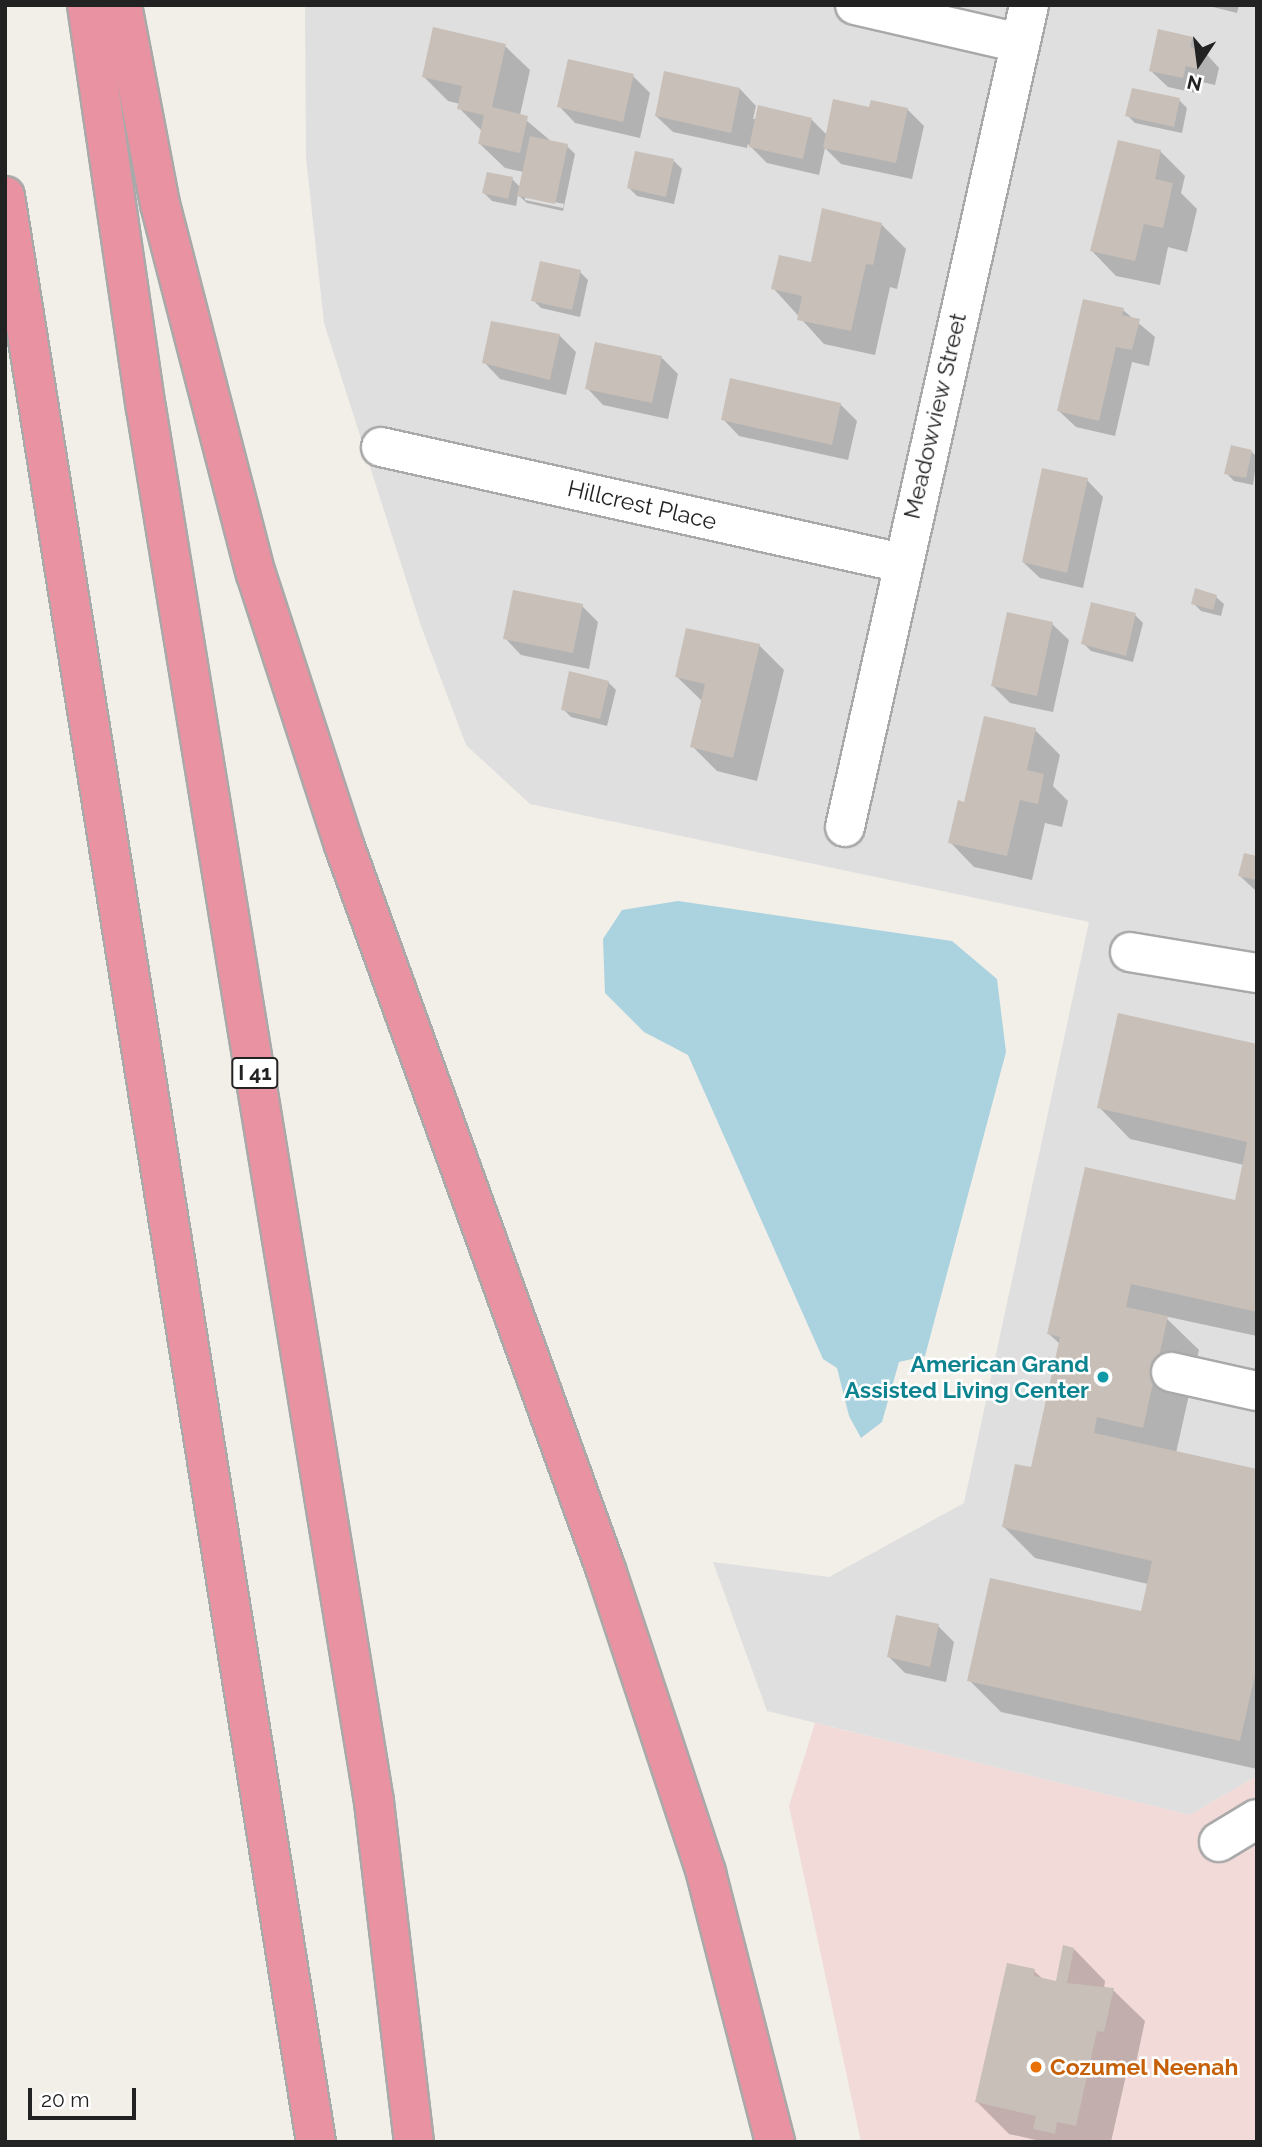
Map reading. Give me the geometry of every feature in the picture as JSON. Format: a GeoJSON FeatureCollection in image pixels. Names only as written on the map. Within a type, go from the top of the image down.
{"type":"FeatureCollection","features":[{"type":"Feature","properties":{"kind":"highway","name":"I 41"},"geometry":{"type":"LineString","coordinates":[[87,5],[146,408],[374,1802],[414,2142]]}},
{"type":"Feature","properties":{"kind":"highway"},"geometry":{"type":"LineString","coordinates":[[122,5],[160,204],[256,574],[339,832],[606,1570],[698,1848],[733,1964],[775,2142]]}},
{"type":"Feature","properties":{"kind":"highway"},"geometry":{"type":"LineString","coordinates":[[5,197],[316,2142]]}},
{"type":"Feature","properties":{"kind":"street"},"geometry":{"type":"LineString","coordinates":[[855,5],[1020,43]]}},
{"type":"Feature","properties":{"kind":"street","name":"Meadowview Street"},"geometry":{"type":"LineString","coordinates":[[845,827],[1028,5]]}},
{"type":"Feature","properties":{"kind":"street","name":"Hillcrest Place"},"geometry":{"type":"LineString","coordinates":[[381,447],[902,563]]}},
{"type":"Feature","properties":{"kind":"street"},"geometry":{"type":"LineString","coordinates":[[1129,952],[1257,973]]}},
{"type":"Feature","properties":{"kind":"street"},"geometry":{"type":"LineString","coordinates":[[1171,1372],[1257,1391]]}},
{"type":"Feature","properties":{"kind":"street"},"geometry":{"type":"LineString","coordinates":[[1219,1842],[1257,1819]]}},
{"type":"Feature","properties":{"kind":"shaded area"},"geometry":{"type":"Polygon","coordinates":[[[305,5],[1257,5],[1257,1776],[1190,1815],[767,1711],[713,1562],[829,1577],[964,1503],[1089,922],[530,804],[466,745],[421,626],[324,323],[306,157],[305,5]]]}},
{"type":"Feature","properties":{"kind":"shaded area"},"geometry":{"type":"Polygon","coordinates":[[[815,1723],[1190,1815],[1257,1776],[1257,2142],[861,2142],[789,1806],[815,1723]]]}},
{"type":"Feature","properties":{"kind":"water"},"geometry":{"type":"Polygon","coordinates":[[[678,901],[952,941],[997,979],[1006,1052],[925,1356],[899,1362],[882,1422],[861,1438],[849,1416],[837,1368],[823,1359],[688,1055],[644,1032],[605,993],[603,939],[622,910],[678,901]]]}},
{"type":"Feature","properties":{"kind":"building"},"geometry":{"type":"Polygon","coordinates":[[[433,27],[506,44],[492,107],[528,116],[520,153],[478,144],[484,115],[457,109],[462,86],[422,77],[433,27]]]}},
{"type":"Feature","properties":{"kind":"building"},"geometry":{"type":"Polygon","coordinates":[[[1158,29],[1193,37],[1190,47],[1203,50],[1199,69],[1186,66],[1183,78],[1149,71],[1158,29]]]}},
{"type":"Feature","properties":{"kind":"building"},"geometry":{"type":"Polygon","coordinates":[[[568,59],[634,74],[623,122],[557,107],[568,59]]]}},
{"type":"Feature","properties":{"kind":"building"},"geometry":{"type":"Polygon","coordinates":[[[664,71],[740,88],[731,133],[655,116],[664,71]]]}},
{"type":"Feature","properties":{"kind":"building"},"geometry":{"type":"Polygon","coordinates":[[[1132,88],[1180,98],[1174,127],[1125,116],[1132,88]]]}},
{"type":"Feature","properties":{"kind":"building"},"geometry":{"type":"Polygon","coordinates":[[[833,99],[869,107],[871,100],[908,108],[896,163],[823,148],[833,99]]]}},
{"type":"Feature","properties":{"kind":"building"},"geometry":{"type":"Polygon","coordinates":[[[758,105],[812,118],[803,159],[749,147],[758,105]]]}},
{"type":"Feature","properties":{"kind":"building"},"geometry":{"type":"Polygon","coordinates":[[[530,136],[568,144],[555,204],[517,196],[530,136]]]}},
{"type":"Feature","properties":{"kind":"building"},"geometry":{"type":"Polygon","coordinates":[[[1118,140],[1161,150],[1155,179],[1173,183],[1163,228],[1144,224],[1135,261],[1090,251],[1118,140]]]}},
{"type":"Feature","properties":{"kind":"building"},"geometry":{"type":"Polygon","coordinates":[[[635,151],[674,159],[666,197],[627,188],[635,151]]]}},
{"type":"Feature","properties":{"kind":"building"},"geometry":{"type":"Polygon","coordinates":[[[487,172],[513,177],[508,199],[482,193],[487,172]]]}},
{"type":"Feature","properties":{"kind":"building"},"geometry":{"type":"Polygon","coordinates":[[[822,208],[882,223],[873,265],[866,264],[851,331],[797,320],[802,296],[771,289],[779,255],[811,262],[822,208]]]}},
{"type":"Feature","properties":{"kind":"building"},"geometry":{"type":"Polygon","coordinates":[[[540,261],[581,270],[572,310],[531,301],[540,261]]]}},
{"type":"Feature","properties":{"kind":"building"},"geometry":{"type":"Polygon","coordinates":[[[1083,299],[1124,308],[1122,315],[1140,319],[1132,350],[1116,347],[1099,421],[1057,411],[1083,299]]]}},
{"type":"Feature","properties":{"kind":"building"},"geometry":{"type":"Polygon","coordinates":[[[491,321],[560,334],[550,380],[482,363],[491,321]]]}},
{"type":"Feature","properties":{"kind":"building"},"geometry":{"type":"Polygon","coordinates":[[[595,342],[662,356],[652,403],[585,389],[595,342]]]}},
{"type":"Feature","properties":{"kind":"building"},"geometry":{"type":"Polygon","coordinates":[[[730,378],[841,403],[832,445],[721,420],[730,378]]]}},
{"type":"Feature","properties":{"kind":"building"},"geometry":{"type":"Polygon","coordinates":[[[1231,445],[1252,450],[1246,478],[1224,474],[1231,445]]]}},
{"type":"Feature","properties":{"kind":"building"},"geometry":{"type":"Polygon","coordinates":[[[1042,468],[1088,478],[1067,573],[1022,562],[1042,468]]]}},
{"type":"Feature","properties":{"kind":"building"},"geometry":{"type":"Polygon","coordinates":[[[1195,588],[1217,595],[1213,610],[1191,604],[1195,588]]]}},
{"type":"Feature","properties":{"kind":"building"},"geometry":{"type":"Polygon","coordinates":[[[513,590],[583,604],[573,653],[503,639],[513,590]]]}},
{"type":"Feature","properties":{"kind":"building"},"geometry":{"type":"Polygon","coordinates":[[[1091,602],[1136,613],[1126,656],[1081,644],[1091,602]]]}},
{"type":"Feature","properties":{"kind":"building"},"geometry":{"type":"Polygon","coordinates":[[[1007,612],[1053,622],[1037,696],[991,686],[1007,612]]]}},
{"type":"Feature","properties":{"kind":"building"},"geometry":{"type":"Polygon","coordinates":[[[686,628],[760,644],[733,758],[690,747],[705,684],[675,677],[686,628]]]}},
{"type":"Feature","properties":{"kind":"building"},"geometry":{"type":"Polygon","coordinates":[[[569,671],[609,681],[600,719],[561,710],[569,671]]]}},
{"type":"Feature","properties":{"kind":"building"},"geometry":{"type":"Polygon","coordinates":[[[984,716],[1036,728],[1027,770],[1044,774],[1038,804],[1020,800],[1007,856],[948,843],[958,800],[964,802],[984,716]]]}},
{"type":"Feature","properties":{"kind":"building"},"geometry":{"type":"Polygon","coordinates":[[[1244,853],[1257,856],[1257,880],[1238,876],[1244,853]]]}},
{"type":"Feature","properties":{"kind":"building","name":"American Grand Assisted Living Center"},"geometry":{"type":"Polygon","coordinates":[[[1118,1013],[1257,1044],[1257,1312],[1131,1284],[1126,1307],[1168,1316],[1143,1428],[1097,1417],[1094,1433],[1257,1469],[1257,1666],[1240,1741],[967,1681],[990,1578],[1141,1611],[1152,1561],[1002,1527],[1015,1464],[1031,1467],[1060,1337],[1047,1334],[1085,1167],[1235,1200],[1247,1142],[1097,1108],[1118,1013]]]}},
{"type":"Feature","properties":{"kind":"building"},"geometry":{"type":"Polygon","coordinates":[[[896,1615],[939,1624],[930,1667],[887,1657],[896,1615]]]}},
{"type":"Feature","properties":{"kind":"building","name":"Cozumel Neenah"},"geometry":{"type":"Polygon","coordinates":[[[1063,1945],[1074,1948],[1067,1983],[1114,1988],[1104,2032],[1097,2031],[1076,2126],[1057,2122],[1055,2134],[1033,2129],[1036,2116],[975,2102],[1007,1963],[1035,1969],[1034,1976],[1056,1981],[1063,1945]]]}},
{"type":"Feature","properties":{"kind":"place","name":"American Grand Assisted Living Center"},"geometry":{"type":"Point","coordinates":[1103,1377]}},
{"type":"Feature","properties":{"kind":"place","name":"Cozumel Neenah"},"geometry":{"type":"Point","coordinates":[1036,2067]}}]}
